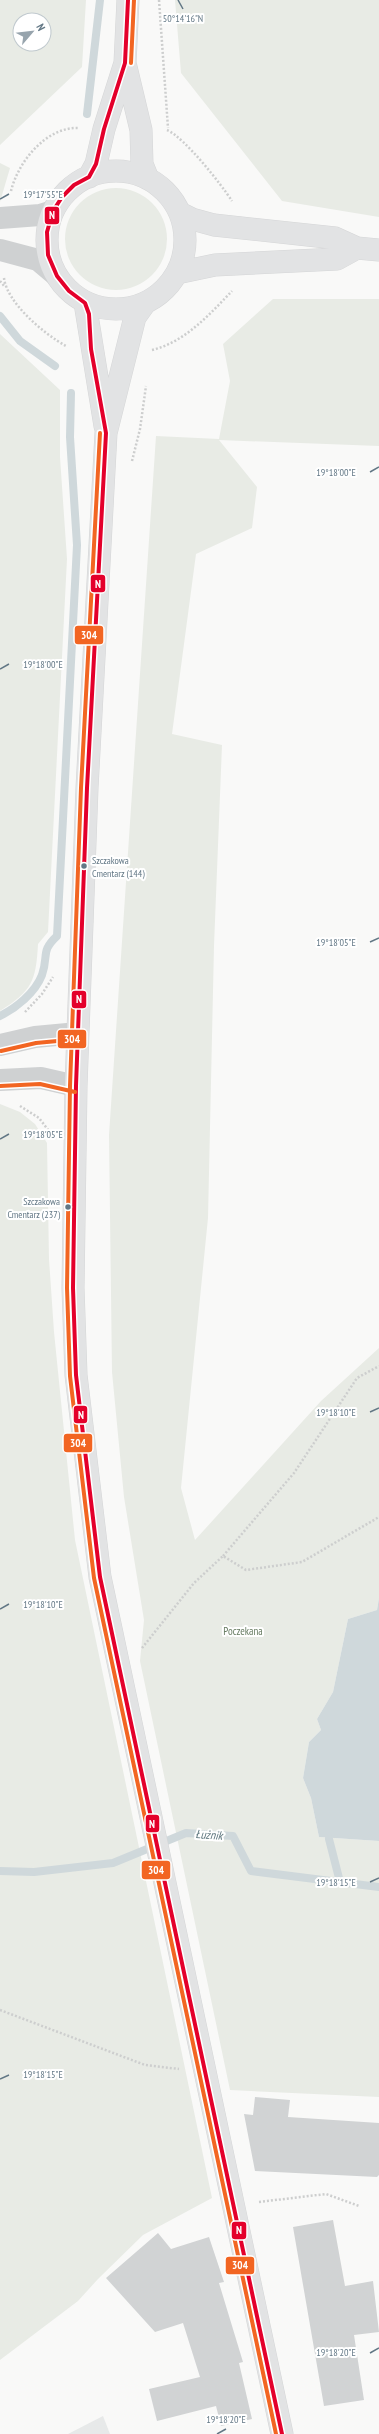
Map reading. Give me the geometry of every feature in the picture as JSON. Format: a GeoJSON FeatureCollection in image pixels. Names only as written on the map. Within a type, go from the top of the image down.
{"type":"FeatureCollection","features":[{"type":"Feature","properties":{"kind":"street"},"geometry":{"type":"LineString","coordinates":[[89,177],[96,164],[104,129],[125,63],[128,0]]}},
{"type":"Feature","properties":{"kind":"street"},"geometry":{"type":"LineString","coordinates":[[125,63],[140,130],[142,164],[148,179]]}},
{"type":"Feature","properties":{"kind":"street"},"geometry":{"type":"LineString","coordinates":[[57,276],[48,255],[47,232],[53,211],[62,197],[74,185],[89,177],[108,171],[129,172],[148,179],[167,193],[180,213],[185,233],[184,253],[177,272],[163,290],[145,303],[135,317],[106,433],[87,788],[76,1086],[73,1288],[76,1376],[100,1577],[172,1917],[206,2067],[282,2434]]}},
{"type":"Feature","properties":{"kind":"street"},"geometry":{"type":"LineString","coordinates":[[0,218],[40,215],[53,211]]}},
{"type":"Feature","properties":{"kind":"street"},"geometry":{"type":"LineString","coordinates":[[180,213],[192,219],[234,228],[334,238],[357,248],[379,250]]}},
{"type":"Feature","properties":{"kind":"street"},"geometry":{"type":"LineString","coordinates":[[177,272],[215,264],[337,259],[357,248]]}},
{"type":"Feature","properties":{"kind":"street"},"geometry":{"type":"LineString","coordinates":[[0,250],[38,260],[57,276],[69,291],[85,303],[105,308],[125,309],[145,303]]}},
{"type":"Feature","properties":{"kind":"street"},"geometry":{"type":"LineString","coordinates":[[85,303],[89,314],[91,349],[106,433]]}},
{"type":"Feature","properties":{"kind":"street"},"geometry":{"type":"LineString","coordinates":[[0,1046],[35,1037],[78,1033]]}},
{"type":"Feature","properties":{"kind":"street"},"geometry":{"type":"LineString","coordinates":[[8,1079],[41,1078],[76,1086]]}},
{"type":"Feature","properties":{"kind":"path"},"geometry":{"type":"LineString","coordinates":[[159,0],[169,130],[185,143],[222,185],[233,203]]}},
{"type":"Feature","properties":{"kind":"path"},"geometry":{"type":"LineString","coordinates":[[0,281],[5,288]]}},
{"type":"Feature","properties":{"kind":"path"},"geometry":{"type":"LineString","coordinates":[[149,351],[178,341],[213,310],[233,289]]}},
{"type":"Feature","properties":{"kind":"path"},"geometry":{"type":"LineString","coordinates":[[131,462],[140,428],[147,382]]}},
{"type":"Feature","properties":{"kind":"path"},"geometry":{"type":"LineString","coordinates":[[20,1017],[53,980],[58,960],[81,962]]}},
{"type":"Feature","properties":{"kind":"path"},"geometry":{"type":"LineString","coordinates":[[138,1654],[194,1583],[223,1556],[294,1473],[357,1378],[379,1366]]}},
{"type":"Feature","properties":{"kind":"path"},"geometry":{"type":"LineString","coordinates":[[223,1556],[246,1570],[302,1562],[379,1517]]}},
{"type":"Feature","properties":{"kind":"path"},"geometry":{"type":"LineString","coordinates":[[0,2010],[145,2065],[182,2069],[206,2067]]}},
{"type":"Feature","properties":{"kind":"path"},"geometry":{"type":"LineString","coordinates":[[234,2206],[326,2194],[359,2206]]}},
{"type":"Feature","properties":{"kind":"shaded area"},"geometry":{"type":"Polygon","coordinates":[[[379,1598],[379,1841],[319,1837],[311,1798],[303,1778],[309,1742],[321,1730],[317,1719],[333,1692],[348,1619],[377,1610],[379,1598]]]}},
{"type":"Feature","properties":{"kind":"shaded area"},"geometry":{"type":"Polygon","coordinates":[[[103,2416],[110,2434],[68,2434],[103,2416]]]}},
{"type":"Feature","properties":{"kind":"green space"},"geometry":{"type":"Polygon","coordinates":[[[0,0],[86,0],[82,67],[0,145],[0,0]]]}},
{"type":"Feature","properties":{"kind":"green space"},"geometry":{"type":"Polygon","coordinates":[[[175,0],[379,0],[379,217],[282,201],[181,73],[175,0]]]}},
{"type":"Feature","properties":{"kind":"green space"},"geometry":{"type":"Polygon","coordinates":[[[0,163],[10,168],[0,202],[0,163]]]}},
{"type":"Feature","properties":{"kind":"green space"},"geometry":{"type":"Polygon","coordinates":[[[116,188],[135,192],[152,203],[163,220],[167,239],[163,258],[152,275],[135,286],[116,290],[97,286],[80,275],[69,258],[65,239],[69,220],[80,203],[97,192],[116,188]]]}},
{"type":"Feature","properties":{"kind":"green space","name":"Poczekana"},"geometry":{"type":"Polygon","coordinates":[[[273,299],[379,299],[379,446],[219,440],[257,487],[252,528],[196,554],[172,734],[222,745],[214,946],[208,1218],[181,1488],[195,1540],[321,1401],[379,1348],[379,1598],[377,1610],[348,1619],[333,1692],[317,1719],[321,1730],[309,1742],[303,1778],[311,1798],[319,1837],[379,1841],[379,2097],[230,2090],[140,1661],[144,1620],[124,1497],[112,1372],[109,1135],[156,436],[219,439],[230,381],[223,344],[273,299]]]}},
{"type":"Feature","properties":{"kind":"green space"},"geometry":{"type":"Polygon","coordinates":[[[0,334],[60,390],[60,457],[67,559],[48,932],[38,944],[34,976],[26,991],[0,1011],[0,334]]]}},
{"type":"Feature","properties":{"kind":"green space"},"geometry":{"type":"Polygon","coordinates":[[[0,1104],[20,1112],[35,1124],[47,1143],[49,1259],[54,1332],[75,1540],[212,2198],[143,2235],[78,2301],[0,2360],[0,1104]]]}},
{"type":"Feature","properties":{"kind":"building"},"geometry":{"type":"Polygon","coordinates":[[[255,2097],[290,2100],[288,2117],[379,2123],[379,2175],[377,2177],[255,2171],[244,2114],[253,2115],[255,2097]]]}},
{"type":"Feature","properties":{"kind":"building"},"geometry":{"type":"Polygon","coordinates":[[[333,2220],[345,2286],[373,2281],[379,2332],[354,2335],[364,2400],[324,2406],[293,2227],[333,2220]]]}},
{"type":"Feature","properties":{"kind":"building"},"geometry":{"type":"Polygon","coordinates":[[[158,2233],[171,2249],[209,2237],[224,2282],[219,2283],[243,2362],[239,2363],[252,2419],[221,2426],[216,2406],[157,2421],[149,2389],[200,2377],[183,2323],[155,2332],[106,2278],[158,2233]]]}},
{"type":"Feature","properties":{"kind":"waterway"},"geometry":{"type":"LineString","coordinates":[[87,114],[100,0]]}},
{"type":"Feature","properties":{"kind":"waterway"},"geometry":{"type":"LineString","coordinates":[[0,316],[20,341],[55,366]]}},
{"type":"Feature","properties":{"kind":"waterway"},"geometry":{"type":"LineString","coordinates":[[0,1016],[12,1009],[35,988],[42,975],[48,946],[57,936],[77,545],[70,437],[71,393]]}},
{"type":"Feature","properties":{"kind":"waterway","name":"Łużnik"},"geometry":{"type":"LineString","coordinates":[[0,1871],[34,1872],[113,1863],[186,1833],[233,1836],[251,1871],[379,1887]]}},
{"type":"Feature","properties":{"kind":"waterway"},"geometry":{"type":"LineString","coordinates":[[329,1839],[340,1882]]}},
{"type":"Feature","properties":{"kind":"transit line","name":"N"},"geometry":{"type":"LineString","coordinates":[[128,0],[125,63],[104,129],[96,164],[89,177],[74,185],[62,197],[53,211],[47,232],[48,255],[57,276],[69,291],[85,303],[89,314],[91,349],[106,433],[87,788],[76,1086],[73,1288],[76,1375],[100,1577],[282,2434]]}},
{"type":"Feature","properties":{"kind":"transit line","name":"304"},"geometry":{"type":"LineString","coordinates":[[131,63],[134,0]]}},
{"type":"Feature","properties":{"kind":"transit line","name":"304"},"geometry":{"type":"LineString","coordinates":[[100,433],[81,788],[70,1086],[67,1288],[70,1376],[94,1578],[276,2434]]}},
{"type":"Feature","properties":{"kind":"transit line","name":"304"},"geometry":{"type":"LineString","coordinates":[[1,1051],[36,1043],[79,1039]]}},
{"type":"Feature","properties":{"kind":"transit line","name":"304"},"geometry":{"type":"LineString","coordinates":[[0,1086],[40,1084],[75,1092]]}},
{"type":"Feature","properties":{"kind":"place","name":"Szczakowa Cmentarz (144)"},"geometry":{"type":"Point","coordinates":[84,866]}},
{"type":"Feature","properties":{"kind":"place","name":"Szczakowa Cmentarz (237)"},"geometry":{"type":"Point","coordinates":[68,1207]}}]}
